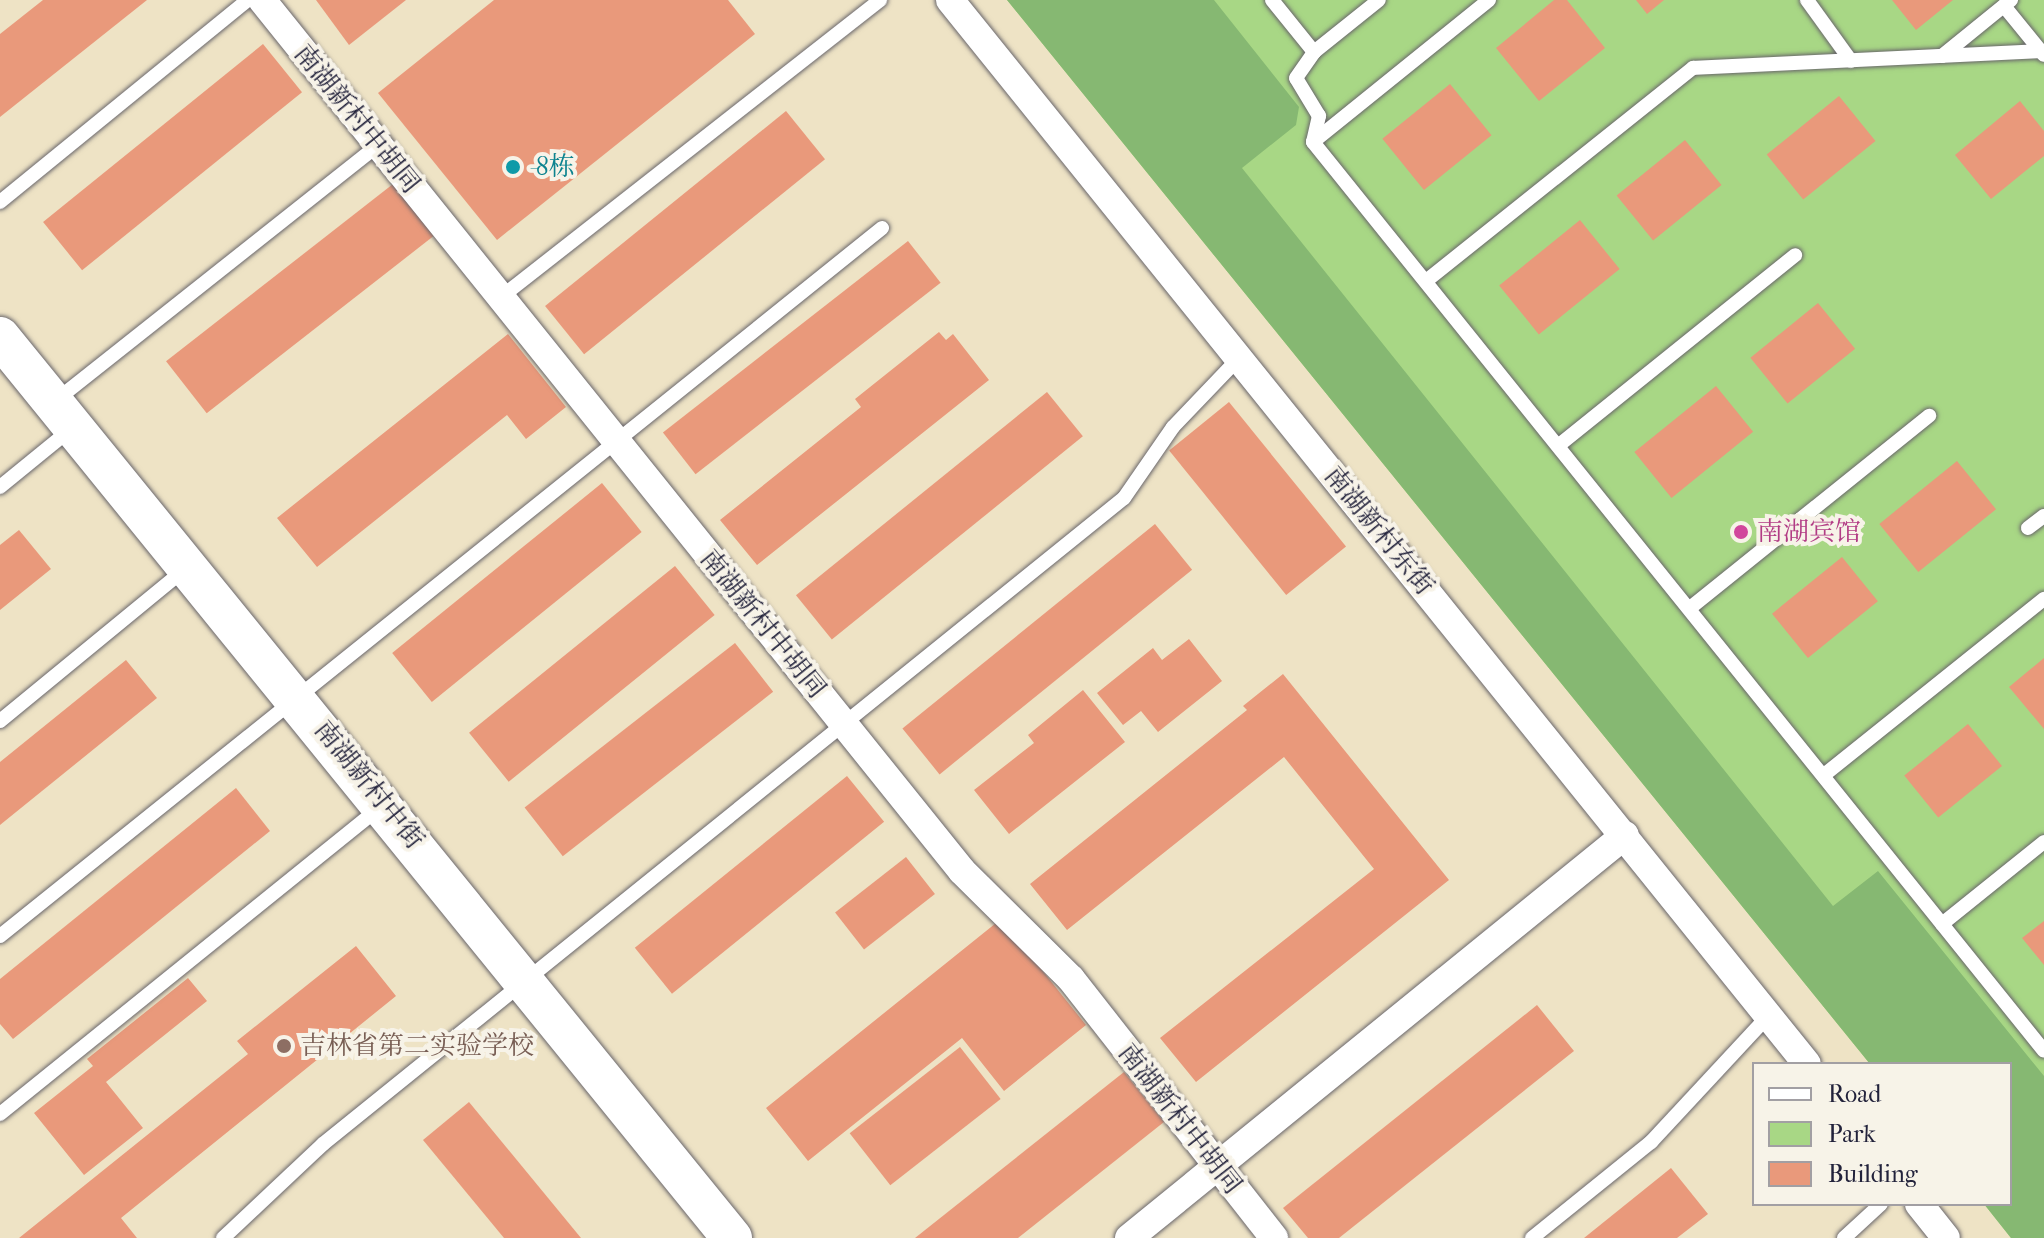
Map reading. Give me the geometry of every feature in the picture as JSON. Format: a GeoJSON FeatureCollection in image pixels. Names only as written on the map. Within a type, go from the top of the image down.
{"type":"FeatureCollection","features":[{"type":"Feature","properties":{"kind":"street","name":"南湖新村中胡同"},"geometry":{"type":"LineString","coordinates":[[262,0],[962,871],[1071,979],[1274,1238]]}},
{"type":"Feature","properties":{"kind":"street","name":"南湖新村东街"},"geometry":{"type":"LineString","coordinates":[[950,0],[1805,1062]]}},
{"type":"Feature","properties":{"kind":"street","name":"南湖新村中街"},"geometry":{"type":"LineString","coordinates":[[0,337],[385,805],[732,1238]]}},
{"type":"Feature","properties":{"kind":"street"},"geometry":{"type":"LineString","coordinates":[[1129,1238],[1625,835]]}},
{"type":"Feature","properties":{"kind":"street"},"geometry":{"type":"LineString","coordinates":[[1921,1206],[1946,1238]]}},
{"type":"Feature","properties":{"kind":"lane"},"geometry":{"type":"LineString","coordinates":[[0,202],[248,0]]}},
{"type":"Feature","properties":{"kind":"lane"},"geometry":{"type":"LineString","coordinates":[[500,298],[880,0]]}},
{"type":"Feature","properties":{"kind":"lane"},"geometry":{"type":"LineString","coordinates":[[1272,0],[1314,52]]}},
{"type":"Feature","properties":{"kind":"lane"},"geometry":{"type":"LineString","coordinates":[[1313,142],[1319,116],[1296,78],[1314,52],[1379,0]]}},
{"type":"Feature","properties":{"kind":"lane"},"geometry":{"type":"LineString","coordinates":[[1313,142],[1489,0]]}},
{"type":"Feature","properties":{"kind":"lane"},"geometry":{"type":"LineString","coordinates":[[1807,0],[1851,61]]}},
{"type":"Feature","properties":{"kind":"lane"},"geometry":{"type":"LineString","coordinates":[[1942,56],[2007,3],[2042,53]]}},
{"type":"Feature","properties":{"kind":"lane"},"geometry":{"type":"LineString","coordinates":[[1426,281],[1693,68],[2042,53]]}},
{"type":"Feature","properties":{"kind":"lane"},"geometry":{"type":"LineString","coordinates":[[1313,142],[2044,1051]]}},
{"type":"Feature","properties":{"kind":"lane"},"geometry":{"type":"LineString","coordinates":[[0,487],[64,415],[378,145]]}},
{"type":"Feature","properties":{"kind":"lane"},"geometry":{"type":"LineString","coordinates":[[0,936],[882,228]]}},
{"type":"Feature","properties":{"kind":"lane"},"geometry":{"type":"LineString","coordinates":[[1559,445],[1795,255]]}},
{"type":"Feature","properties":{"kind":"lane"},"geometry":{"type":"LineString","coordinates":[[223,1238],[323,1144],[1124,498],[1173,427],[1239,358]]}},
{"type":"Feature","properties":{"kind":"lane"},"geometry":{"type":"LineString","coordinates":[[1690,608],[1929,416]]}},
{"type":"Feature","properties":{"kind":"lane"},"geometry":{"type":"LineString","coordinates":[[2028,528],[2044,516]]}},
{"type":"Feature","properties":{"kind":"lane"},"geometry":{"type":"LineString","coordinates":[[0,721],[188,566]]}},
{"type":"Feature","properties":{"kind":"lane"},"geometry":{"type":"LineString","coordinates":[[1824,775],[2044,599]]}},
{"type":"Feature","properties":{"kind":"lane"},"geometry":{"type":"LineString","coordinates":[[0,1113],[385,805]]}},
{"type":"Feature","properties":{"kind":"lane"},"geometry":{"type":"LineString","coordinates":[[1942,924],[2044,842]]}},
{"type":"Feature","properties":{"kind":"lane"},"geometry":{"type":"LineString","coordinates":[[1532,1238],[1651,1142],[1768,1016]]}},
{"type":"Feature","properties":{"kind":"lane"},"geometry":{"type":"LineString","coordinates":[[1844,1238],[1879,1206]]}},
{"type":"Feature","properties":{"kind":"green space","name":"南湖宾馆"},"geometry":{"type":"Polygon","coordinates":[[[1007,0],[2044,0],[2044,1238],[2011,1238],[1986,1206],[2012,1206],[2012,1062],[1868,1062],[1007,0]]]}},
{"type":"Feature","properties":{"kind":"green space"},"geometry":{"type":"Polygon","coordinates":[[[1007,0],[1214,0],[1299,107],[1296,125],[1242,168],[1833,906],[1878,871],[2044,1076],[2044,1238],[2011,1238],[1986,1206],[2012,1206],[2012,1062],[1868,1062],[1007,0]]]}},
{"type":"Feature","properties":{"kind":"building"},"geometry":{"type":"Polygon","coordinates":[[[43,0],[147,0],[0,117],[0,34],[43,0]]]}},
{"type":"Feature","properties":{"kind":"building"},"geometry":{"type":"Polygon","coordinates":[[[316,0],[406,0],[349,45],[316,0]]]}},
{"type":"Feature","properties":{"kind":"building","name":"-8栋"},"geometry":{"type":"Polygon","coordinates":[[[494,0],[728,0],[755,34],[497,240],[378,93],[494,0]]]}},
{"type":"Feature","properties":{"kind":"building"},"geometry":{"type":"Polygon","coordinates":[[[1554,0],[1567,0],[1605,48],[1539,101],[1496,48],[1554,0]]]}},
{"type":"Feature","properties":{"kind":"building"},"geometry":{"type":"Polygon","coordinates":[[[1636,0],[1664,0],[1647,14],[1636,0]]]}},
{"type":"Feature","properties":{"kind":"building"},"geometry":{"type":"Polygon","coordinates":[[[1892,0],[1953,0],[1916,30],[1892,0]]]}},
{"type":"Feature","properties":{"kind":"building"},"geometry":{"type":"Polygon","coordinates":[[[263,44],[302,92],[82,270],[43,222],[263,44]]]}},
{"type":"Feature","properties":{"kind":"building"},"geometry":{"type":"Polygon","coordinates":[[[1450,84],[1492,135],[1424,190],[1382,139],[1450,84]]]}},
{"type":"Feature","properties":{"kind":"building"},"geometry":{"type":"Polygon","coordinates":[[[1839,96],[1876,141],[1803,200],[1767,155],[1839,96]]]}},
{"type":"Feature","properties":{"kind":"building"},"geometry":{"type":"Polygon","coordinates":[[[2020,101],[2044,131],[2044,156],[1991,199],[1955,155],[2020,101]]]}},
{"type":"Feature","properties":{"kind":"building"},"geometry":{"type":"Polygon","coordinates":[[[786,111],[825,159],[584,354],[545,306],[786,111]]]}},
{"type":"Feature","properties":{"kind":"building"},"geometry":{"type":"Polygon","coordinates":[[[1685,140],[1722,185],[1653,240],[1617,195],[1685,140]]]}},
{"type":"Feature","properties":{"kind":"building"},"geometry":{"type":"Polygon","coordinates":[[[393,184],[434,236],[207,413],[166,361],[393,184]]]}},
{"type":"Feature","properties":{"kind":"building"},"geometry":{"type":"Polygon","coordinates":[[[1580,220],[1620,269],[1539,334],[1499,285],[1580,220]]]}},
{"type":"Feature","properties":{"kind":"building"},"geometry":{"type":"Polygon","coordinates":[[[908,241],[941,283],[696,474],[663,432],[908,241]]]}},
{"type":"Feature","properties":{"kind":"building"},"geometry":{"type":"Polygon","coordinates":[[[1818,303],[1855,349],[1788,404],[1750,358],[1818,303]]]}},
{"type":"Feature","properties":{"kind":"building"},"geometry":{"type":"Polygon","coordinates":[[[939,332],[946,340],[953,334],[989,380],[757,565],[720,520],[861,407],[855,399],[939,332]]]}},
{"type":"Feature","properties":{"kind":"building"},"geometry":{"type":"Polygon","coordinates":[[[508,334],[566,407],[526,439],[507,415],[317,567],[277,518],[508,334]]]}},
{"type":"Feature","properties":{"kind":"building"},"geometry":{"type":"Polygon","coordinates":[[[1716,386],[1753,432],[1672,498],[1634,452],[1716,386]]]}},
{"type":"Feature","properties":{"kind":"building"},"geometry":{"type":"Polygon","coordinates":[[[1047,392],[1083,436],[832,640],[796,595],[1047,392]]]}},
{"type":"Feature","properties":{"kind":"building"},"geometry":{"type":"Polygon","coordinates":[[[1229,402],[1346,547],[1286,595],[1169,450],[1229,402]]]}},
{"type":"Feature","properties":{"kind":"building"},"geometry":{"type":"Polygon","coordinates":[[[1957,461],[1996,509],[1918,572],[1879,524],[1957,461]]]}},
{"type":"Feature","properties":{"kind":"building"},"geometry":{"type":"Polygon","coordinates":[[[602,483],[642,532],[432,702],[392,653],[602,483]]]}},
{"type":"Feature","properties":{"kind":"building"},"geometry":{"type":"Polygon","coordinates":[[[1155,524],[1192,570],[940,774],[902,729],[1155,524]]]}},
{"type":"Feature","properties":{"kind":"building"},"geometry":{"type":"Polygon","coordinates":[[[19,530],[51,569],[0,610],[0,545],[19,530]]]}},
{"type":"Feature","properties":{"kind":"building"},"geometry":{"type":"Polygon","coordinates":[[[1842,557],[1878,601],[1808,658],[1772,614],[1842,557]]]}},
{"type":"Feature","properties":{"kind":"building"},"geometry":{"type":"Polygon","coordinates":[[[675,566],[715,615],[509,782],[469,733],[675,566]]]}},
{"type":"Feature","properties":{"kind":"building"},"geometry":{"type":"Polygon","coordinates":[[[1189,639],[1222,681],[1158,732],[1141,711],[1123,725],[1097,693],[1153,648],[1162,660],[1189,639]]]}},
{"type":"Feature","properties":{"kind":"building"},"geometry":{"type":"Polygon","coordinates":[[[735,643],[773,692],[563,856],[525,807],[735,643]]]}},
{"type":"Feature","properties":{"kind":"building"},"geometry":{"type":"Polygon","coordinates":[[[2044,658],[2044,729],[2009,687],[2044,658]]]}},
{"type":"Feature","properties":{"kind":"building"},"geometry":{"type":"Polygon","coordinates":[[[126,660],[157,698],[0,825],[0,762],[126,660]]]}},
{"type":"Feature","properties":{"kind":"building"},"geometry":{"type":"Polygon","coordinates":[[[1283,674],[1449,880],[1196,1082],[1160,1038],[1374,869],[1284,757],[1067,930],[1030,884],[1247,710],[1243,706],[1283,674]]]}},
{"type":"Feature","properties":{"kind":"building"},"geometry":{"type":"Polygon","coordinates":[[[1083,690],[1125,742],[1009,834],[974,790],[1034,743],[1028,735],[1083,690]]]}},
{"type":"Feature","properties":{"kind":"building"},"geometry":{"type":"Polygon","coordinates":[[[1968,724],[2002,766],[1938,818],[1904,776],[1968,724]]]}},
{"type":"Feature","properties":{"kind":"building"},"geometry":{"type":"Polygon","coordinates":[[[847,776],[884,822],[672,994],[635,948],[847,776]]]}},
{"type":"Feature","properties":{"kind":"building"},"geometry":{"type":"Polygon","coordinates":[[[236,788],[270,831],[13,1039],[0,1024],[0,979],[236,788]]]}},
{"type":"Feature","properties":{"kind":"building"},"geometry":{"type":"Polygon","coordinates":[[[906,857],[935,894],[864,949],[835,912],[906,857]]]}},
{"type":"Feature","properties":{"kind":"building"},"geometry":{"type":"Polygon","coordinates":[[[1001,919],[1086,1025],[1004,1091],[962,1038],[808,1161],[766,1108],[1001,919]]]}},
{"type":"Feature","properties":{"kind":"building"},"geometry":{"type":"Polygon","coordinates":[[[2044,921],[2044,965],[2022,938],[2044,921]]]}},
{"type":"Feature","properties":{"kind":"building"},"geometry":{"type":"Polygon","coordinates":[[[356,946],[396,996],[121,1218],[137,1238],[19,1238],[248,1054],[237,1041],[356,946]]]}},
{"type":"Feature","properties":{"kind":"building"},"geometry":{"type":"Polygon","coordinates":[[[188,978],[207,1001],[106,1082],[143,1128],[84,1175],[34,1113],[93,1066],[87,1059],[188,978]]]}},
{"type":"Feature","properties":{"kind":"building"},"geometry":{"type":"Polygon","coordinates":[[[1537,1005],[1574,1051],[1339,1238],[1308,1238],[1283,1208],[1537,1005]]]}},
{"type":"Feature","properties":{"kind":"building"},"geometry":{"type":"Polygon","coordinates":[[[960,1047],[1001,1099],[890,1185],[850,1133],[960,1047]]]}},
{"type":"Feature","properties":{"kind":"building"},"geometry":{"type":"Polygon","coordinates":[[[1124,1072],[1164,1122],[1018,1238],[915,1238],[1124,1072]]]}},
{"type":"Feature","properties":{"kind":"building"},"geometry":{"type":"Polygon","coordinates":[[[469,1102],[581,1238],[504,1238],[423,1140],[469,1102]]]}},
{"type":"Feature","properties":{"kind":"building"},"geometry":{"type":"Polygon","coordinates":[[[1671,1168],[1708,1214],[1677,1238],[1584,1238],[1671,1168]]]}},
{"type":"Feature","properties":{"kind":"place","name":"-8栋"},"geometry":{"type":"Point","coordinates":[513,167]}},
{"type":"Feature","properties":{"kind":"place","name":"南湖宾馆"},"geometry":{"type":"Point","coordinates":[1741,532]}},
{"type":"Feature","properties":{"kind":"place","name":"吉林省第二实验学校"},"geometry":{"type":"Point","coordinates":[284,1046]}}]}
